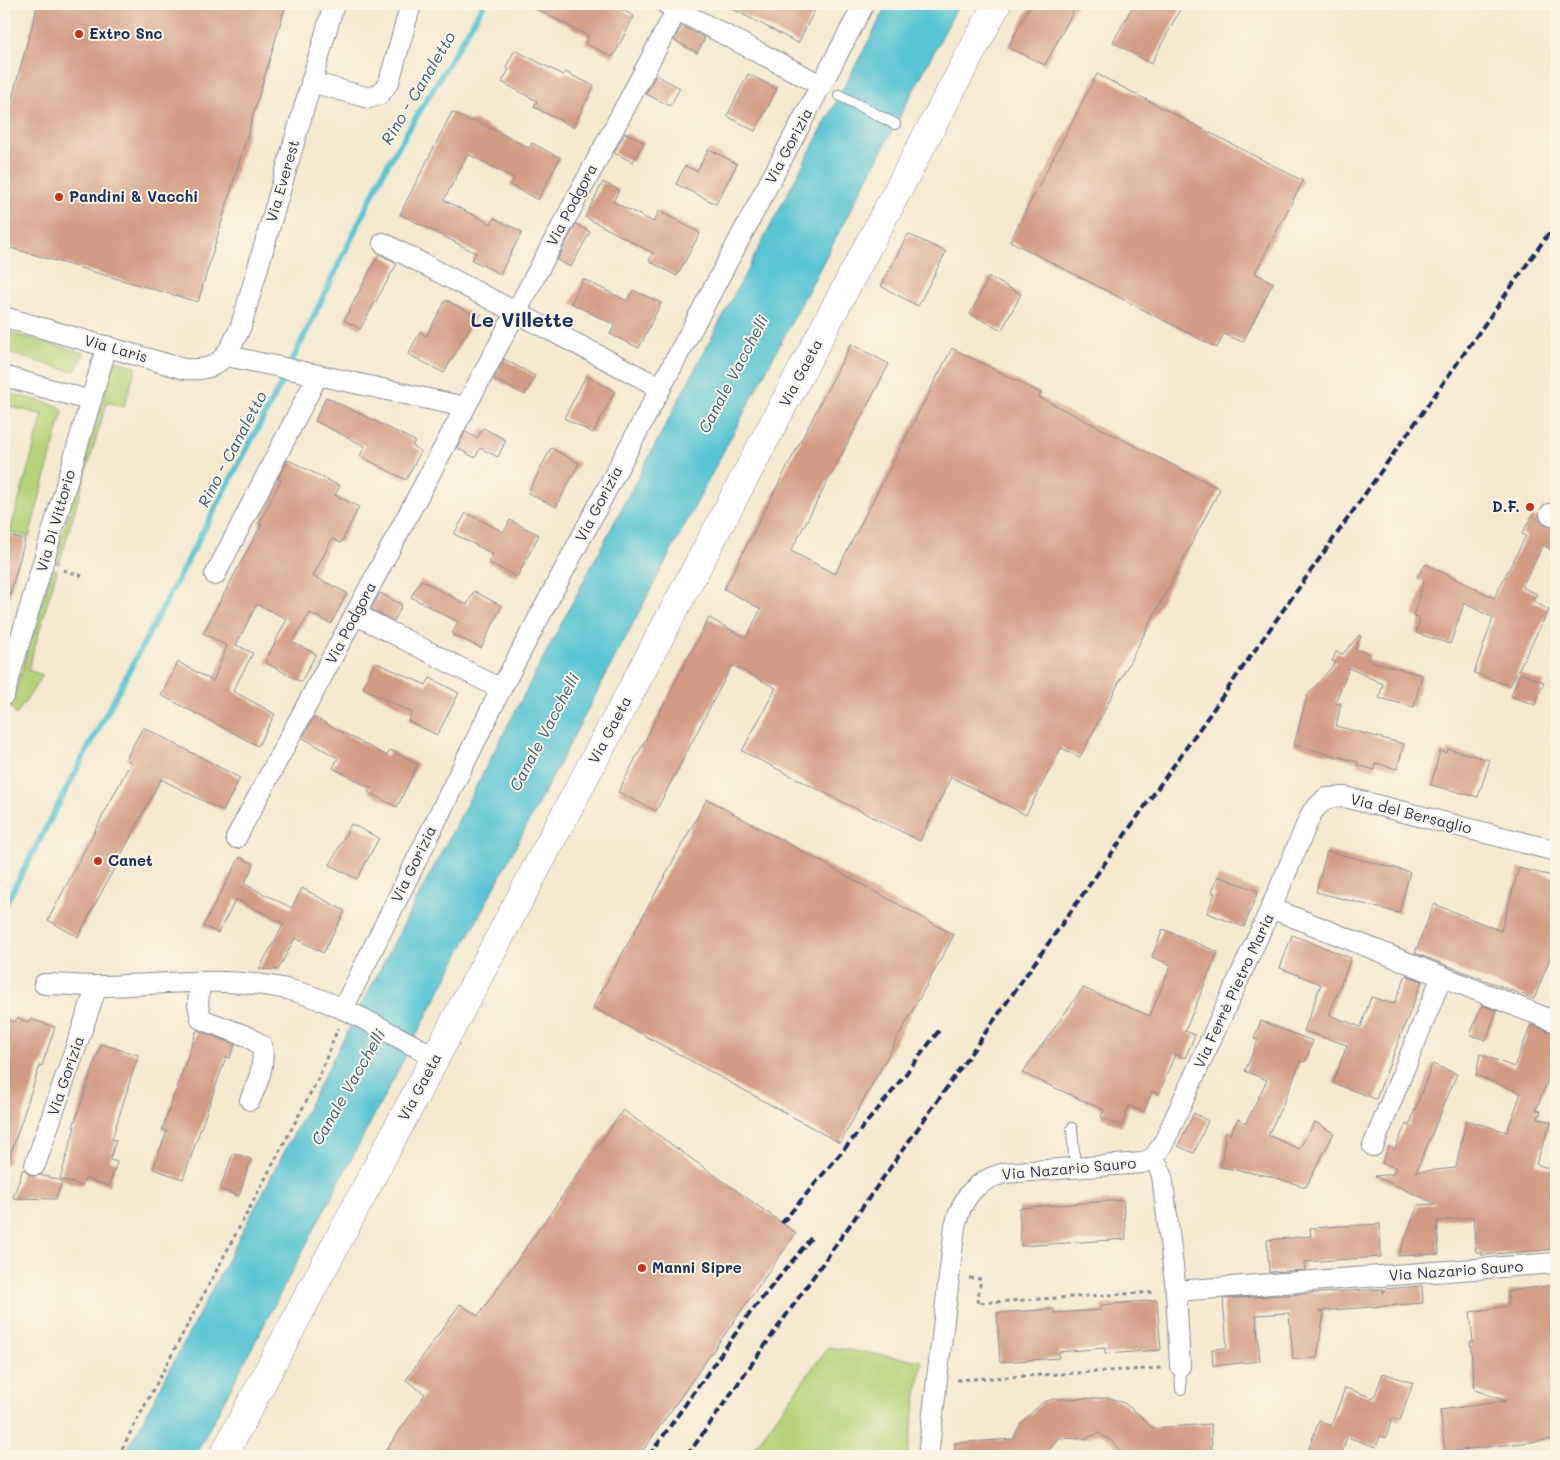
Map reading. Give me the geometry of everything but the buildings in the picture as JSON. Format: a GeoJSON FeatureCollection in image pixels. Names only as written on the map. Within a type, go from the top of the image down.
{"type":"FeatureCollection","features":[{"type":"Feature","properties":{"kind":"main road","name":"Via Gaeta"},"geometry":{"type":"LineString","coordinates":[[223,1456],[997,4]]}},
{"type":"Feature","properties":{"kind":"street","name":"Via Everest"},"geometry":{"type":"LineString","coordinates":[[226,356],[241,326],[334,4]]}},
{"type":"Feature","properties":{"kind":"street","name":"Via Gorizia"},"geometry":{"type":"LineString","coordinates":[[350,1013],[501,689],[864,4]]}},
{"type":"Feature","properties":{"kind":"street"},"geometry":{"type":"LineString","coordinates":[[311,82],[369,98],[380,94],[389,82],[411,6]]}},
{"type":"Feature","properties":{"kind":"street"},"geometry":{"type":"LineString","coordinates":[[674,6],[821,85]]}},
{"type":"Feature","properties":{"kind":"street","name":"Via Podgora"},"geometry":{"type":"LineString","coordinates":[[236,838],[516,312],[674,6]]}},
{"type":"Feature","properties":{"kind":"street"},"geometry":{"type":"LineString","coordinates":[[383,243],[661,388]]}},
{"type":"Feature","properties":{"kind":"street","name":"Via Laris"},"geometry":{"type":"LineString","coordinates":[[4,317],[184,369],[202,370],[216,364],[226,356]]}},
{"type":"Feature","properties":{"kind":"street","name":"Via Di Vittorio"},"geometry":{"type":"LineString","coordinates":[[4,693],[107,346]]}},
{"type":"Feature","properties":{"kind":"street"},"geometry":{"type":"LineString","coordinates":[[226,356],[465,407]]}},
{"type":"Feature","properties":{"kind":"street"},"geometry":{"type":"LineString","coordinates":[[215,575],[318,375]]}},
{"type":"Feature","properties":{"kind":"street"},"geometry":{"type":"LineString","coordinates":[[4,376],[91,402]]}},
{"type":"Feature","properties":{"kind":"street"},"geometry":{"type":"LineString","coordinates":[[355,614],[501,689]]}},
{"type":"Feature","properties":{"kind":"street","name":"Via del Bersaglio"},"geometry":{"type":"LineString","coordinates":[[1272,908],[1312,812],[1326,798],[1345,797],[1556,851]]}},
{"type":"Feature","properties":{"kind":"street","name":"Via Ferrè Pietro Maria"},"geometry":{"type":"LineString","coordinates":[[1154,1156],[1164,1142],[1272,908],[1556,1022]]}},
{"type":"Feature","properties":{"kind":"street"},"geometry":{"type":"LineString","coordinates":[[1373,1146],[1442,976]]}},
{"type":"Feature","properties":{"kind":"street"},"geometry":{"type":"LineString","coordinates":[[44,984],[96,986],[200,982],[262,984],[299,992],[350,1013],[436,1057]]}},
{"type":"Feature","properties":{"kind":"street"},"geometry":{"type":"LineString","coordinates":[[200,982],[198,1004],[201,1019],[249,1036],[262,1046],[264,1059],[260,1079],[250,1100]]}},
{"type":"Feature","properties":{"kind":"street","name":"Via Gorizia"},"geometry":{"type":"LineString","coordinates":[[35,1165],[96,986]]}},
{"type":"Feature","properties":{"kind":"street","name":"Via Nazario Sauro"},"geometry":{"type":"LineString","coordinates":[[928,1456],[959,1212],[966,1198],[976,1186],[988,1178],[1004,1173],[1142,1163],[1154,1156],[1162,1175],[1176,1290],[1180,1366]]}},
{"type":"Feature","properties":{"kind":"street","name":"Via Nazario Sauro"},"geometry":{"type":"LineString","coordinates":[[1176,1290],[1556,1263]]}},
{"type":"Feature","properties":{"kind":"lane"},"geometry":{"type":"LineString","coordinates":[[840,95],[895,124]]}},
{"type":"Feature","properties":{"kind":"lane"},"geometry":{"type":"LineString","coordinates":[[1072,1128],[1075,1167]]}},
{"type":"Feature","properties":{"kind":"lane"},"geometry":{"type":"LineString","coordinates":[[1180,1366],[1181,1389]]}},
{"type":"Feature","properties":{"kind":"path"},"geometry":{"type":"LineString","coordinates":[[118,1456],[318,1079],[334,1041],[350,1013]]}},
{"type":"Feature","properties":{"kind":"path"},"geometry":{"type":"LineString","coordinates":[[950,1277],[981,1279],[976,1303],[1176,1290]]}},
{"type":"Feature","properties":{"kind":"path"},"geometry":{"type":"LineString","coordinates":[[937,1378],[967,1381],[1180,1366]]}},
{"type":"Feature","properties":{"kind":"green space"},"geometry":{"type":"Polygon","coordinates":[[[4,331],[84,353],[76,370],[70,371],[4,352],[4,331]]]}},
{"type":"Feature","properties":{"kind":"green space"},"geometry":{"type":"Polygon","coordinates":[[[115,360],[136,367],[124,407],[107,402],[59,564],[54,562],[115,360]]]}},
{"type":"Feature","properties":{"kind":"green space"},"geometry":{"type":"Polygon","coordinates":[[[4,392],[59,406],[63,411],[29,537],[10,532],[43,415],[4,405],[4,392]]]}},
{"type":"Feature","properties":{"kind":"green space"},"geometry":{"type":"Polygon","coordinates":[[[52,569],[57,570],[28,670],[43,675],[16,715],[11,707],[52,569]]]}},
{"type":"Feature","properties":{"kind":"green space"},"geometry":{"type":"Polygon","coordinates":[[[828,1347],[922,1361],[908,1456],[748,1456],[828,1347]]]}},
{"type":"Feature","properties":{"kind":"water","name":"Canale Vacchelli"},"geometry":{"type":"Polygon","coordinates":[[[888,4],[959,4],[195,1456],[124,1456],[696,367],[888,4]]]}},
{"type":"Feature","properties":{"kind":"waterway","name":"Rino - Canaletto"},"geometry":{"type":"LineString","coordinates":[[4,907],[279,388],[385,169],[484,4]]}},
{"type":"Feature","properties":{"kind":"railway"},"geometry":{"type":"LineString","coordinates":[[687,1456],[1556,223]]}},
{"type":"Feature","properties":{"kind":"railway"},"geometry":{"type":"LineString","coordinates":[[782,1223],[888,1097],[941,1028]]}},
{"type":"Feature","properties":{"kind":"railway"},"geometry":{"type":"LineString","coordinates":[[649,1456],[750,1313],[811,1238]]}},
{"type":"Feature","properties":{"kind":"place","name":"Extro Snc"},"geometry":{"type":"Point","coordinates":[79,34]}},
{"type":"Feature","properties":{"kind":"place","name":"Pandini & Vacchi"},"geometry":{"type":"Point","coordinates":[59,197]}},
{"type":"Feature","properties":{"kind":"place","name":"D.F."},"geometry":{"type":"Point","coordinates":[1530,507]}},
{"type":"Feature","properties":{"kind":"place","name":"Canet"},"geometry":{"type":"Point","coordinates":[98,861]}},
{"type":"Feature","properties":{"kind":"place","name":"Manni Sipre"},"geometry":{"type":"Point","coordinates":[642,1268]}},
{"type":"Feature","properties":{"kind":"district","name":"Le Villette"},"geometry":{"type":"Point","coordinates":[522,320]}}]}
